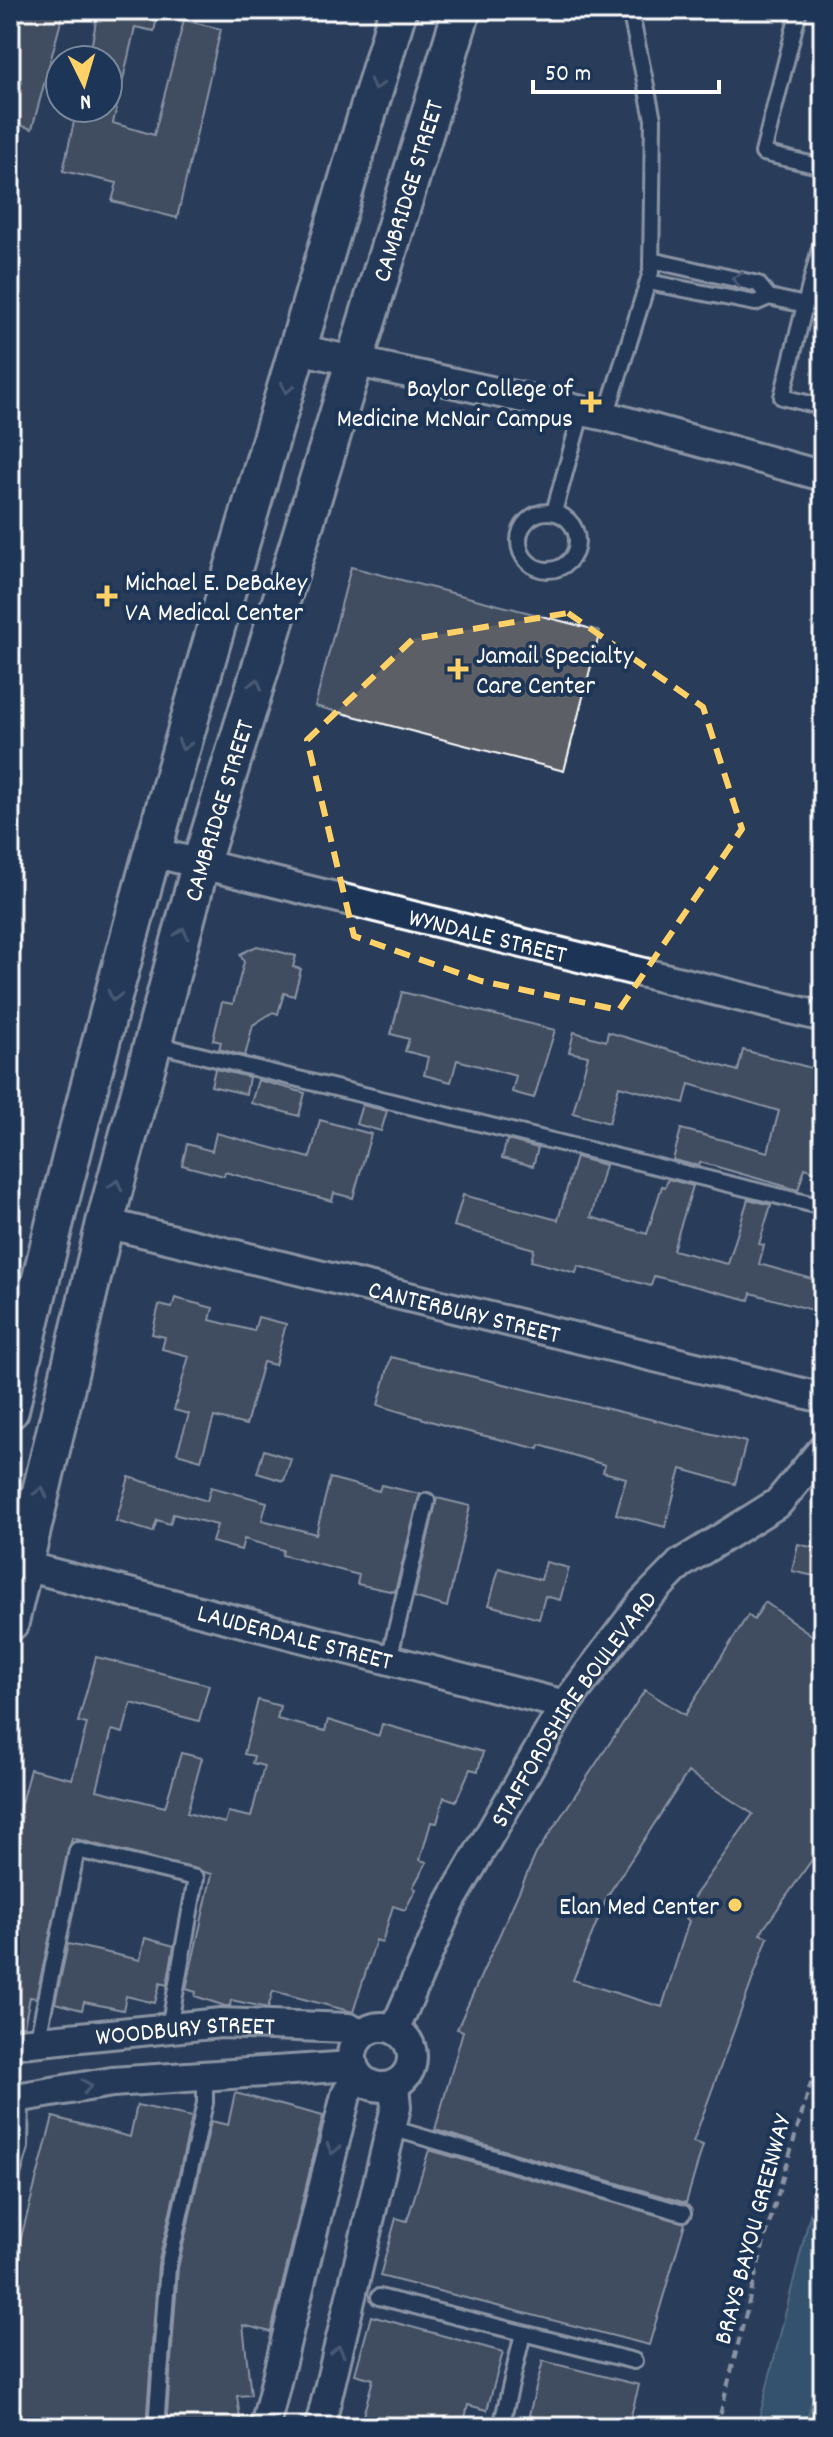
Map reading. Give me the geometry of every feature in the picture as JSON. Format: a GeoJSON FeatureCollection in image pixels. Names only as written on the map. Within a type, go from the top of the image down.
{"type":"FeatureCollection","features":[{"type":"Feature","properties":{"kind":"street","name":"CAMBRIDGE STREET"},"geometry":{"type":"LineString","coordinates":[[10,1410],[53,1220],[152,852],[398,10]]}},
{"type":"Feature","properties":{"kind":"street","name":"CAMBRIDGE STREET"},"geometry":{"type":"LineString","coordinates":[[10,1622],[105,1223],[200,866],[462,10]]}},
{"type":"Feature","properties":{"kind":"street"},"geometry":{"type":"LineString","coordinates":[[298,349],[594,413],[823,476]]}},
{"type":"Feature","properties":{"kind":"street","name":"WYNDALE STREET"},"geometry":{"type":"LineString","coordinates":[[152,852],[823,1017]]}},
{"type":"Feature","properties":{"kind":"street","name":"CANTERBURY STREET"},"geometry":{"type":"LineString","coordinates":[[105,1223],[823,1398]]}},
{"type":"Feature","properties":{"kind":"street","name":"STAFFORDSHIRE BOULEVARD"},"geometry":{"type":"LineString","coordinates":[[395,2029],[451,1901],[565,1705],[643,1602],[680,1564],[778,1503],[823,1449]]}},
{"type":"Feature","properties":{"kind":"street","name":"LAUDERDALE STREET"},"geometry":{"type":"LineString","coordinates":[[24,1566],[565,1705]]}},
{"type":"Feature","properties":{"kind":"street","name":"WOODBURY STREET"},"geometry":{"type":"LineString","coordinates":[[10,2044],[42,2034],[221,2023],[348,2028],[361,2034]]}},
{"type":"Feature","properties":{"kind":"street"},"geometry":{"type":"LineString","coordinates":[[265,2427],[346,2095],[355,2070],[352,2049],[361,2034],[377,2027],[395,2029],[409,2043],[413,2062],[403,2080],[394,2085],[374,2087],[355,2070]]}},
{"type":"Feature","properties":{"kind":"street","name":"WOODBURY STREET"},"geometry":{"type":"LineString","coordinates":[[16,2098],[112,2082],[355,2070]]}},
{"type":"Feature","properties":{"kind":"street"},"geometry":{"type":"LineString","coordinates":[[320,2427],[396,2107],[394,2085]]}},
{"type":"Feature","properties":{"kind":"lane"},"geometry":{"type":"LineString","coordinates":[[554,512],[648,282],[653,119],[630,10]]}},
{"type":"Feature","properties":{"kind":"lane"},"geometry":{"type":"LineString","coordinates":[[799,10],[763,153],[823,167]]}},
{"type":"Feature","properties":{"kind":"lane"},"geometry":{"type":"LineString","coordinates":[[823,237],[782,397],[823,407]]}},
{"type":"Feature","properties":{"kind":"lane"},"geometry":{"type":"LineString","coordinates":[[651,260],[758,284],[769,297]]}},
{"type":"Feature","properties":{"kind":"lane"},"geometry":{"type":"LineString","coordinates":[[648,282],[755,303],[769,297],[823,309]]}},
{"type":"Feature","properties":{"kind":"lane"},"geometry":{"type":"LineString","coordinates":[[545,511],[554,512],[571,523],[578,541],[571,560],[563,567],[544,570],[527,562],[521,554],[519,536],[528,519],[545,511]]}},
{"type":"Feature","properties":{"kind":"lane"},"geometry":{"type":"LineString","coordinates":[[153,1044],[823,1207]]}},
{"type":"Feature","properties":{"kind":"lane"},"geometry":{"type":"LineString","coordinates":[[389,1659],[427,1501]]}},
{"type":"Feature","properties":{"kind":"lane"},"geometry":{"type":"LineString","coordinates":[[42,2034],[77,1850],[196,1878],[169,2028]]}},
{"type":"Feature","properties":{"kind":"lane"},"geometry":{"type":"LineString","coordinates":[[156,2427],[168,2267],[205,2103],[205,2076]]}},
{"type":"Feature","properties":{"kind":"lane"},"geometry":{"type":"LineString","coordinates":[[10,2181],[20,2147],[16,2098]]}},
{"type":"Feature","properties":{"kind":"lane"},"geometry":{"type":"LineString","coordinates":[[391,2128],[683,2213]]}},
{"type":"Feature","properties":{"kind":"lane"},"geometry":{"type":"LineString","coordinates":[[379,2297],[634,2361]]}},
{"type":"Feature","properties":{"kind":"lane"},"geometry":{"type":"LineString","coordinates":[[501,2427],[523,2333]]}},
{"type":"Feature","properties":{"kind":"path","name":"BRAYS BAYOU GREENWAY"},"geometry":{"type":"LineString","coordinates":[[717,2427],[765,2238],[823,2042]]}},
{"type":"Feature","properties":{"kind":"highlighted area"},"geometry":{"type":"Polygon","coordinates":[[[568,613],[703,707],[742,829],[619,1010],[481,981],[354,936],[307,740],[413,639],[568,613]]]}},
{"type":"Feature","properties":{"kind":"green space"},"geometry":{"type":"Polygon","coordinates":[[[823,2358],[823,2427],[805,2427],[823,2358]]]}},
{"type":"Feature","properties":{"kind":"water"},"geometry":{"type":"Polygon","coordinates":[[[823,2163],[823,2358],[805,2427],[757,2427],[823,2163]]]}},
{"type":"Feature","properties":{"kind":"building"},"geometry":{"type":"Polygon","coordinates":[[[10,10],[64,10],[55,44],[44,44],[44,84],[32,129],[10,122],[10,10]]]}},
{"type":"Feature","properties":{"kind":"building"},"geometry":{"type":"Polygon","coordinates":[[[98,10],[159,10],[154,31],[135,27],[124,75],[124,44],[92,44],[98,10]]]}},
{"type":"Feature","properties":{"kind":"building"},"geometry":{"type":"Polygon","coordinates":[[[184,20],[221,29],[177,218],[112,201],[117,183],[63,171],[73,124],[116,124],[154,135],[184,20]]]}},
{"type":"Feature","properties":{"kind":"building","name":"Jamail Specialty Care Center"},"geometry":{"type":"Polygon","coordinates":[[[351,567],[600,631],[564,771],[315,706],[351,567]]]}},
{"type":"Feature","properties":{"kind":"building"},"geometry":{"type":"Polygon","coordinates":[[[257,946],[296,956],[293,967],[301,969],[294,996],[284,993],[278,1014],[273,1012],[253,1025],[245,1056],[219,1049],[221,1042],[213,1040],[222,1002],[233,1004],[244,962],[240,954],[257,946]]]}},
{"type":"Feature","properties":{"kind":"building"},"geometry":{"type":"Polygon","coordinates":[[[402,992],[555,1030],[534,1098],[512,1092],[516,1076],[457,1060],[451,1082],[424,1075],[428,1057],[405,1051],[409,1039],[391,1034],[402,992]]]}},
{"type":"Feature","properties":{"kind":"building"},"geometry":{"type":"Polygon","coordinates":[[[574,1032],[606,1041],[608,1032],[738,1071],[743,1050],[823,1071],[823,1110],[814,1142],[823,1144],[823,1174],[805,1168],[798,1190],[700,1162],[699,1166],[673,1160],[681,1129],[768,1152],[779,1111],[689,1084],[684,1103],[619,1086],[609,1123],[573,1113],[588,1056],[569,1052],[574,1032]]]}},
{"type":"Feature","properties":{"kind":"building"},"geometry":{"type":"Polygon","coordinates":[[[215,1069],[249,1077],[246,1094],[211,1086],[215,1069]]]}},
{"type":"Feature","properties":{"kind":"building"},"geometry":{"type":"Polygon","coordinates":[[[258,1080],[305,1093],[299,1116],[251,1103],[258,1080]]]}},
{"type":"Feature","properties":{"kind":"building"},"geometry":{"type":"Polygon","coordinates":[[[362,1105],[387,1111],[381,1131],[356,1124],[362,1105]]]}},
{"type":"Feature","properties":{"kind":"building"},"geometry":{"type":"Polygon","coordinates":[[[320,1120],[371,1134],[353,1198],[334,1193],[332,1201],[225,1172],[224,1176],[182,1165],[187,1144],[212,1151],[216,1133],[310,1158],[320,1120]]]}},
{"type":"Feature","properties":{"kind":"building"},"geometry":{"type":"Polygon","coordinates":[[[507,1140],[538,1148],[533,1166],[502,1158],[507,1140]]]}},
{"type":"Feature","properties":{"kind":"building"},"geometry":{"type":"Polygon","coordinates":[[[576,1157],[605,1165],[591,1217],[647,1234],[662,1186],[665,1187],[668,1179],[693,1186],[673,1250],[728,1264],[748,1199],[771,1205],[759,1244],[764,1245],[759,1264],[823,1282],[823,1313],[751,1293],[749,1300],[654,1276],[651,1286],[578,1266],[576,1273],[531,1261],[534,1249],[454,1226],[463,1195],[558,1220],[576,1157]]]}},
{"type":"Feature","properties":{"kind":"building"},"geometry":{"type":"Polygon","coordinates":[[[175,1298],[213,1308],[210,1320],[254,1331],[258,1317],[286,1324],[275,1365],[263,1362],[246,1425],[214,1417],[201,1460],[177,1453],[189,1414],[174,1410],[189,1356],[162,1349],[165,1337],[152,1334],[159,1305],[172,1308],[175,1298]]]}},
{"type":"Feature","properties":{"kind":"building"},"geometry":{"type":"Polygon","coordinates":[[[391,1357],[746,1442],[735,1484],[681,1469],[665,1527],[616,1514],[626,1478],[603,1472],[605,1465],[540,1445],[539,1449],[457,1429],[378,1405],[391,1357]]]}},
{"type":"Feature","properties":{"kind":"building"},"geometry":{"type":"Polygon","coordinates":[[[264,1450],[291,1459],[284,1481],[257,1473],[264,1450]]]}},
{"type":"Feature","properties":{"kind":"building"},"geometry":{"type":"Polygon","coordinates":[[[129,1477],[207,1501],[211,1487],[267,1502],[262,1520],[316,1534],[330,1478],[379,1491],[381,1485],[420,1494],[395,1592],[357,1584],[359,1575],[282,1555],[283,1550],[244,1539],[241,1550],[212,1542],[217,1525],[173,1514],[170,1524],[157,1520],[153,1532],[116,1521],[129,1477]]]}},
{"type":"Feature","properties":{"kind":"building"},"geometry":{"type":"Polygon","coordinates":[[[437,1498],[470,1506],[447,1607],[414,1597],[437,1498]]]}},
{"type":"Feature","properties":{"kind":"building"},"geometry":{"type":"Polygon","coordinates":[[[798,1544],[823,1550],[823,1578],[792,1571],[798,1544]]]}},
{"type":"Feature","properties":{"kind":"building"},"geometry":{"type":"Polygon","coordinates":[[[546,1562],[569,1568],[560,1600],[545,1596],[539,1619],[489,1605],[499,1568],[541,1580],[546,1562]]]}},
{"type":"Feature","properties":{"kind":"building","name":"Elan Med Center"},"geometry":{"type":"Polygon","coordinates":[[[765,1602],[823,1643],[823,1844],[760,1934],[768,1937],[693,2142],[703,2145],[686,2203],[435,2130],[463,2031],[457,2029],[536,1854],[645,1690],[685,1715],[748,1615],[754,1620],[765,1602]],[[688,1772],[608,1895],[573,1980],[662,2007],[689,1921],[681,1915],[753,1814],[688,1772]]]}},
{"type":"Feature","properties":{"kind":"building"},"geometry":{"type":"Polygon","coordinates":[[[96,1657],[209,1685],[199,1721],[131,1703],[123,1733],[112,1730],[97,1790],[165,1807],[181,1753],[202,1758],[187,1813],[225,1823],[228,1812],[251,1817],[264,1766],[252,1763],[254,1756],[244,1754],[258,1700],[280,1706],[277,1719],[325,1731],[328,1720],[379,1736],[382,1724],[483,1752],[478,1771],[470,1769],[456,1801],[444,1797],[437,1823],[431,1822],[420,1860],[427,1862],[413,1887],[416,1889],[405,1910],[393,1906],[382,1942],[376,1940],[353,2012],[273,1991],[268,2008],[231,2000],[230,2006],[225,2006],[195,1996],[196,1992],[186,1989],[212,1874],[72,1838],[36,1998],[30,1997],[24,2026],[10,2027],[10,1871],[22,1816],[18,1815],[30,1769],[72,1779],[87,1724],[78,1722],[96,1657]]]}},
{"type":"Feature","properties":{"kind":"building"},"geometry":{"type":"Polygon","coordinates":[[[145,1938],[174,1946],[167,1985],[160,1983],[155,2003],[126,1996],[123,2010],[84,2002],[82,2010],[55,2003],[68,1944],[140,1960],[145,1938]]]}},
{"type":"Feature","properties":{"kind":"building"},"geometry":{"type":"Polygon","coordinates":[[[235,2093],[323,2116],[271,2332],[243,2325],[251,2395],[237,2396],[241,2427],[166,2427],[178,2268],[211,2121],[228,2125],[235,2093]]]}},
{"type":"Feature","properties":{"kind":"building"},"geometry":{"type":"Polygon","coordinates":[[[137,2105],[192,2117],[158,2265],[146,2427],[10,2427],[10,2279],[53,2117],[130,2137],[137,2105]]]}},
{"type":"Feature","properties":{"kind":"building"},"geometry":{"type":"Polygon","coordinates":[[[429,2150],[685,2223],[649,2345],[380,2276],[396,2218],[407,2221],[429,2150]]]}},
{"type":"Feature","properties":{"kind":"building"},"geometry":{"type":"Polygon","coordinates":[[[371,2316],[503,2352],[487,2410],[468,2405],[463,2427],[360,2427],[373,2379],[355,2374],[371,2316]]]}},
{"type":"Feature","properties":{"kind":"building"},"geometry":{"type":"Polygon","coordinates":[[[543,2361],[639,2385],[628,2427],[560,2427],[529,2415],[543,2361]]]}},
{"type":"Feature","properties":{"kind":"place","name":"Baylor College of Medicine McNair Campus"},"geometry":{"type":"Point","coordinates":[591,402]}},
{"type":"Feature","properties":{"kind":"place","name":"Michael E. DeBakey VA Medical Center"},"geometry":{"type":"Point","coordinates":[107,596]}},
{"type":"Feature","properties":{"kind":"place","name":"Jamail Specialty Care Center"},"geometry":{"type":"Point","coordinates":[458,669]}},
{"type":"Feature","properties":{"kind":"place","name":"Elan Med Center"},"geometry":{"type":"Point","coordinates":[735,1905]}}]}
